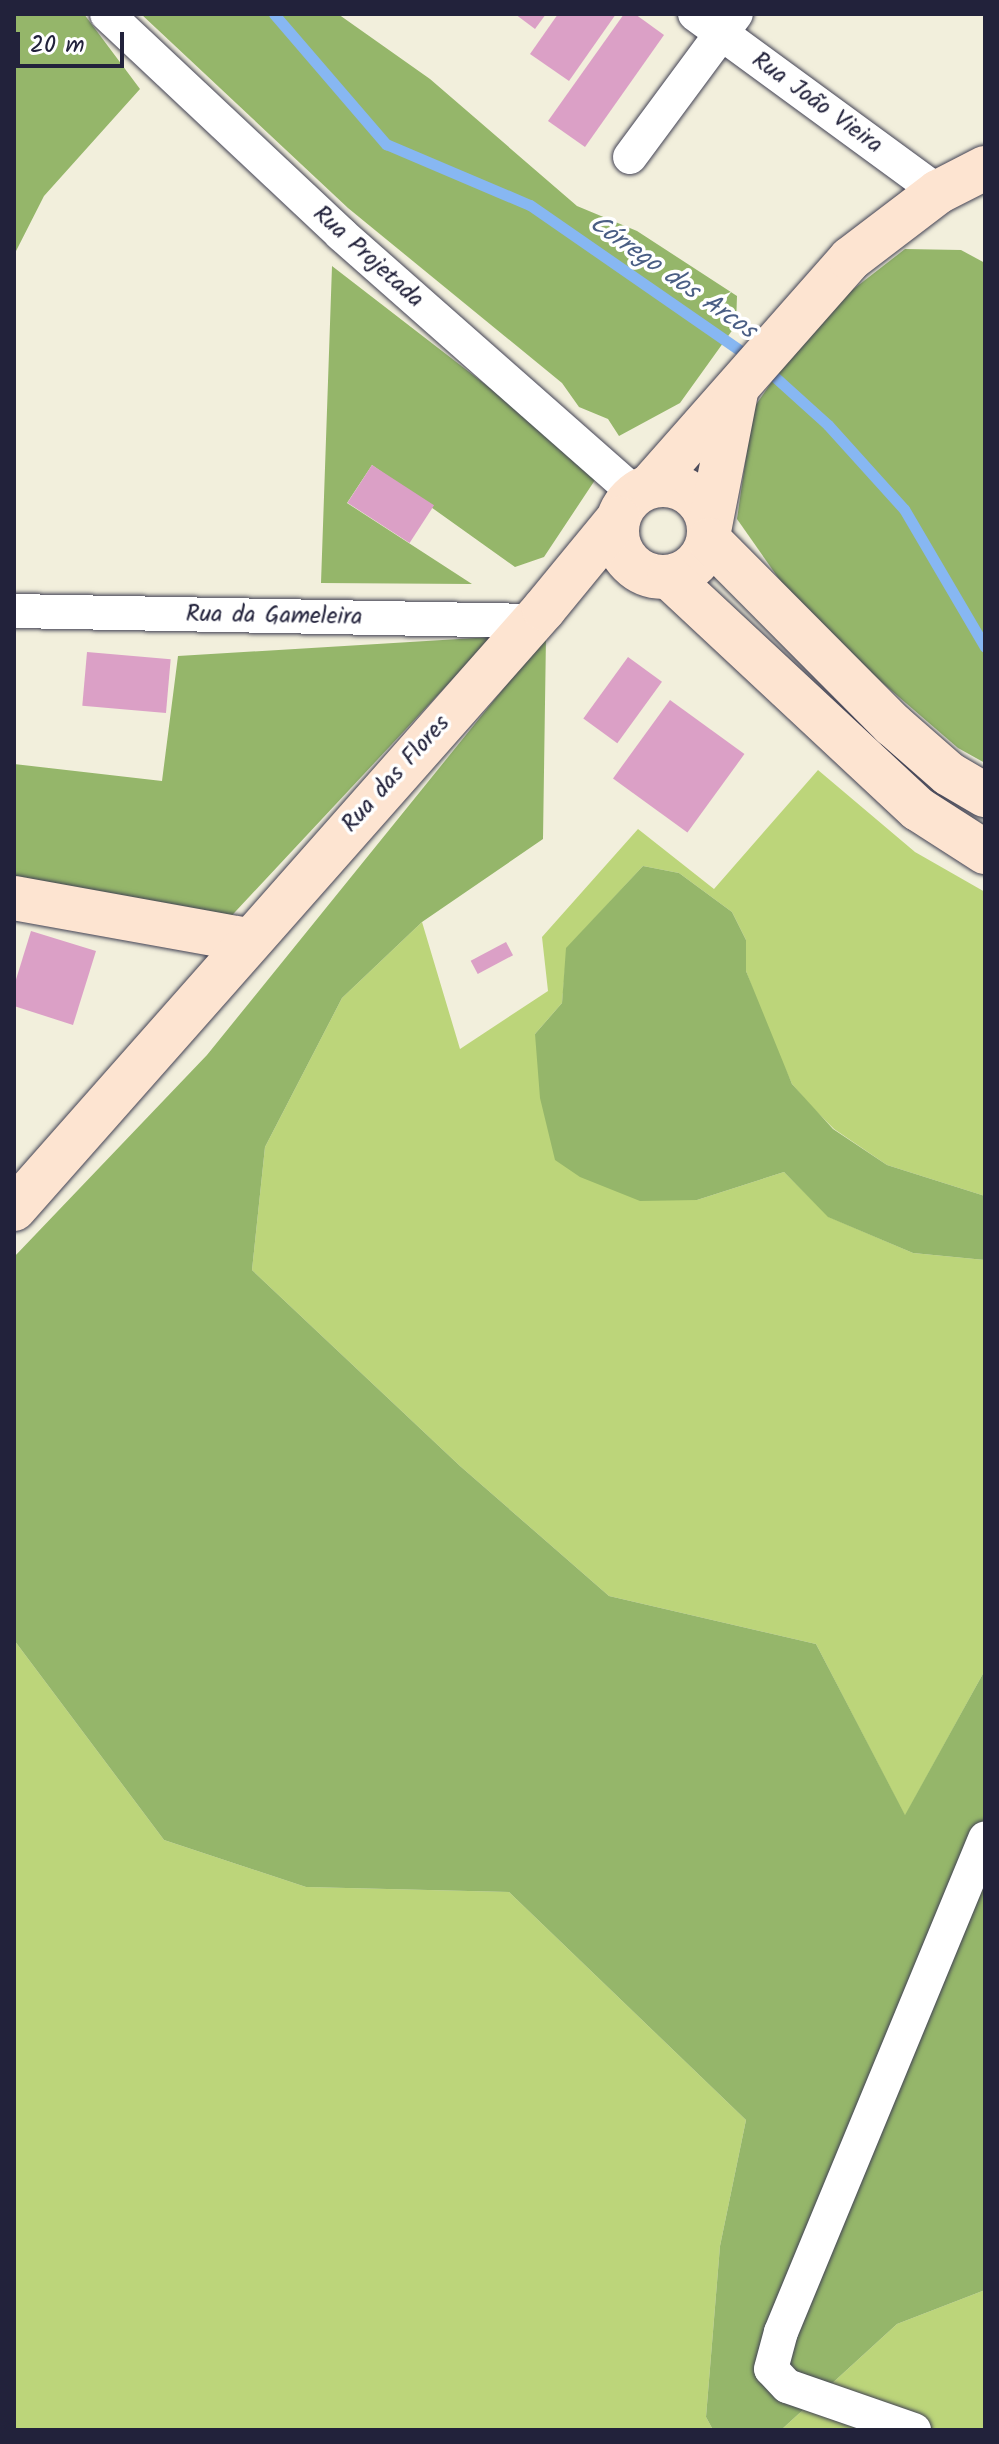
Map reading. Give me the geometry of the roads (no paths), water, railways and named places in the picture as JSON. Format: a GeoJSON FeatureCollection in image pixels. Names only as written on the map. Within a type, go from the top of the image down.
{"type":"FeatureCollection","features":[{"type":"Feature","properties":{"kind":"main road","name":"Rua das Flores"},"geometry":{"type":"LineString","coordinates":[[14,1209],[248,940],[539,615],[634,499],[741,384],[807,303],[880,233],[938,192],[985,168]]}},
{"type":"Feature","properties":{"kind":"main road"},"geometry":{"type":"LineString","coordinates":[[539,615],[614,582],[661,577],[694,565],[709,533],[741,384]]}},
{"type":"Feature","properties":{"kind":"main road"},"geometry":{"type":"LineString","coordinates":[[985,795],[949,774],[893,725],[709,533],[706,512],[689,492],[677,486],[634,499],[620,549],[628,562],[661,577],[918,809],[985,852]]}},
{"type":"Feature","properties":{"kind":"main road"},"geometry":{"type":"LineString","coordinates":[[14,898],[248,940]]}},
{"type":"Feature","properties":{"kind":"street","name":"Rua Projetada"},"geometry":{"type":"LineString","coordinates":[[107,14],[341,234],[634,499]]}},
{"type":"Feature","properties":{"kind":"street","name":"Rua João Vieira"},"geometry":{"type":"LineString","coordinates":[[695,14],[729,24],[938,192]]}},
{"type":"Feature","properties":{"kind":"street"},"geometry":{"type":"LineString","coordinates":[[630,157],[729,24]]}},
{"type":"Feature","properties":{"kind":"street","name":"Rua da Gameleira"},"geometry":{"type":"LineString","coordinates":[[14,611],[539,615]]}},
{"type":"Feature","properties":{"kind":"street"},"geometry":{"type":"LineString","coordinates":[[914,2430],[787,2386],[771,2369],[781,2332],[985,1839]]}},
{"type":"Feature","properties":{"kind":"waterway","name":"Córrego dos Arcos"},"geometry":{"type":"LineString","coordinates":[[274,14],[386,144],[530,205],[751,358]]}},
{"type":"Feature","properties":{"kind":"waterway","name":"Córrego dos Arcos"},"geometry":{"type":"LineString","coordinates":[[765,368],[828,425],[904,509],[985,647]]}}]}
